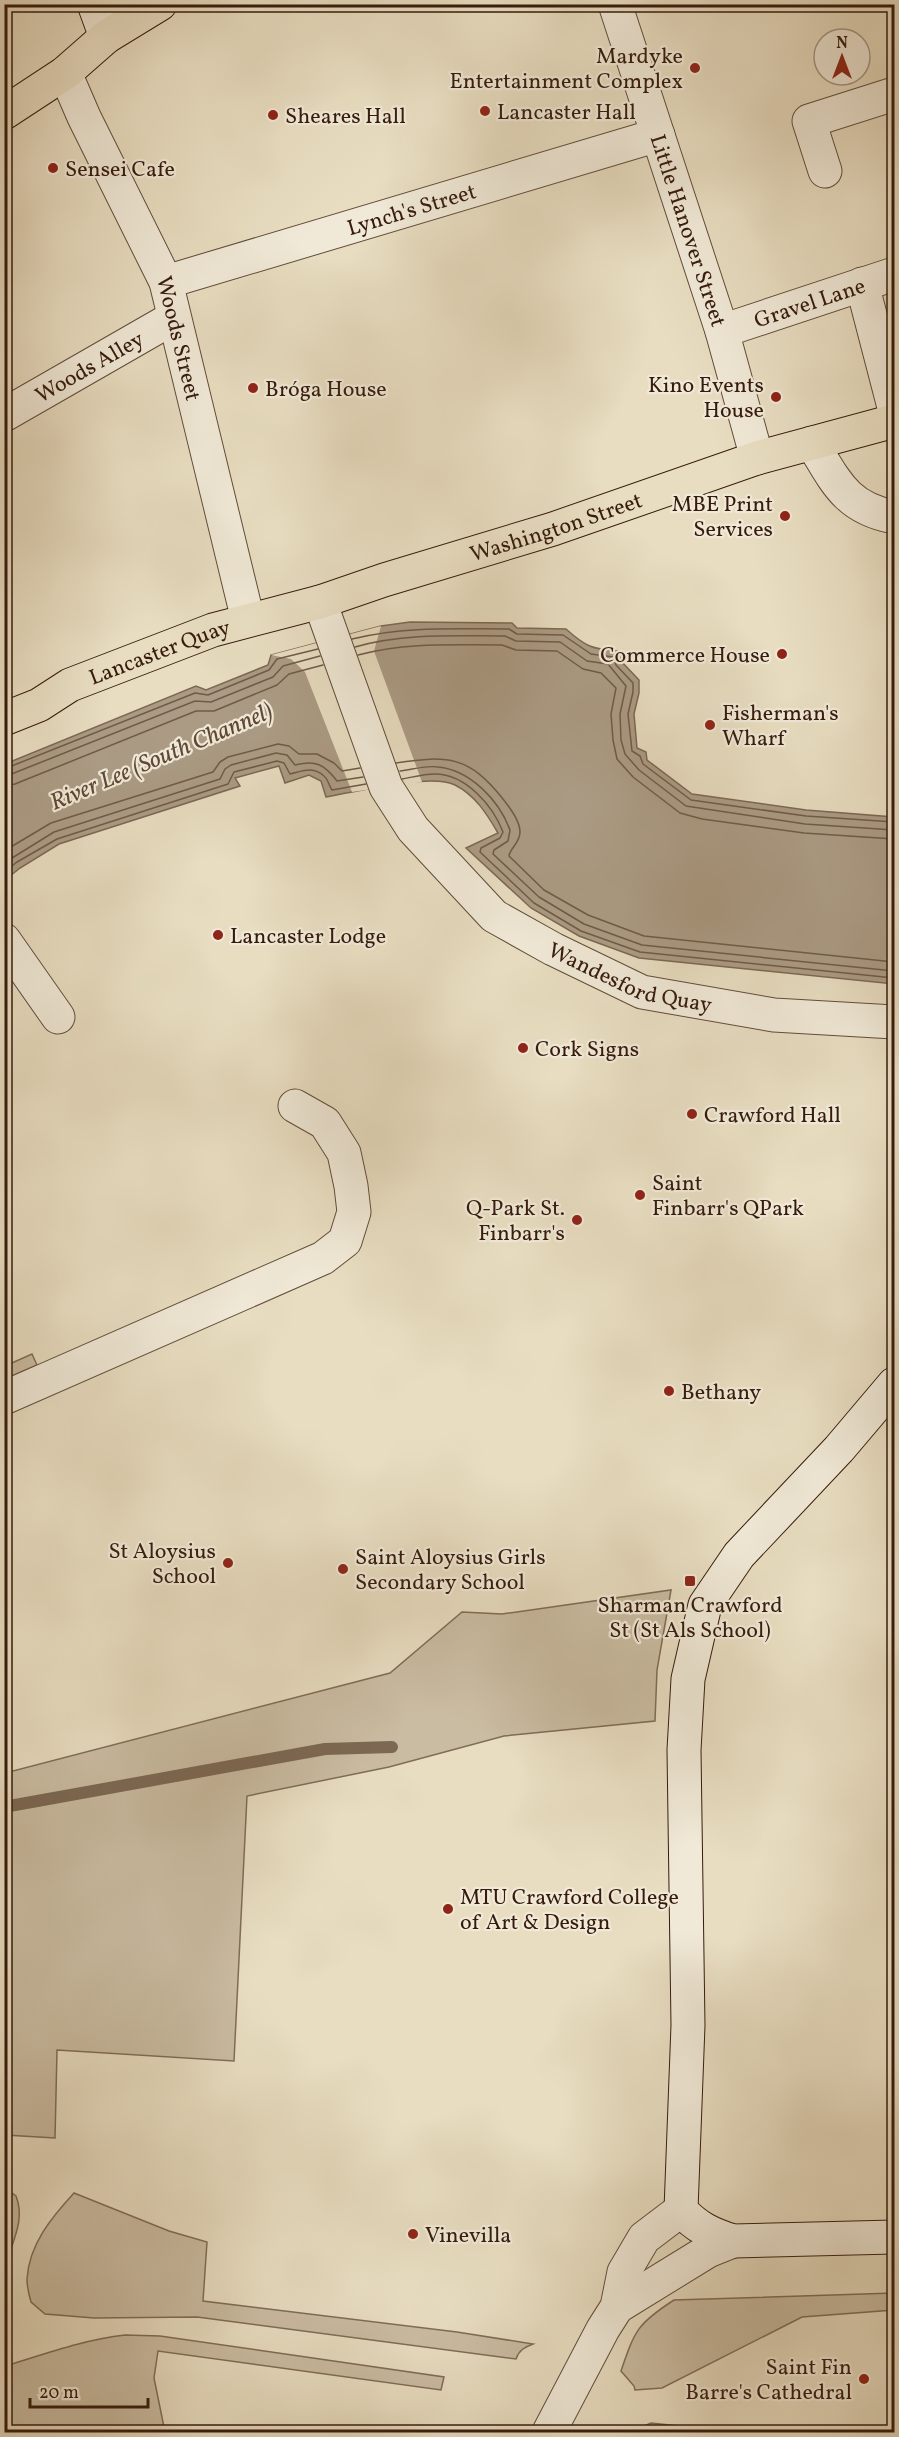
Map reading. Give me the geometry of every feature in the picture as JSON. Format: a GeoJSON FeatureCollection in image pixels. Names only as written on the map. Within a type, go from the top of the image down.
{"type":"FeatureCollection","features":[{"type":"Feature","properties":{"kind":"highway"},"geometry":{"type":"LineString","coordinates":[[4,113],[65,73],[106,37],[160,4]]}},
{"type":"Feature","properties":{"kind":"highway","name":"Washington Street"},"geometry":{"type":"LineString","coordinates":[[320,602],[384,580],[553,529],[757,458],[894,421]]}},
{"type":"Feature","properties":{"kind":"highway","name":"Lancaster Quay"},"geometry":{"type":"LineString","coordinates":[[4,719],[39,705],[70,685],[213,630],[320,602]]}},
{"type":"Feature","properties":{"kind":"street"},"geometry":{"type":"LineString","coordinates":[[94,4],[106,37]]}},
{"type":"Feature","properties":{"kind":"street","name":"Little Hanover Street"},"geometry":{"type":"LineString","coordinates":[[615,4],[722,331],[757,458]]}},
{"type":"Feature","properties":{"kind":"street","name":"Woods Street"},"geometry":{"type":"LineString","coordinates":[[65,73],[84,117],[166,282],[248,620]]}},
{"type":"Feature","properties":{"kind":"street"},"geometry":{"type":"LineString","coordinates":[[825,171],[809,121],[894,94]]}},
{"type":"Feature","properties":{"kind":"street","name":"Lynch's Street"},"geometry":{"type":"LineString","coordinates":[[166,282],[658,135]]}},
{"type":"Feature","properties":{"kind":"street","name":"Gravel Lane"},"geometry":{"type":"LineString","coordinates":[[722,331],[894,274]]}},
{"type":"Feature","properties":{"kind":"street"},"geometry":{"type":"LineString","coordinates":[[862,284],[894,407]]}},
{"type":"Feature","properties":{"kind":"street","name":"Woods Alley"},"geometry":{"type":"LineString","coordinates":[[4,415],[173,318]]}},
{"type":"Feature","properties":{"kind":"street"},"geometry":{"type":"LineString","coordinates":[[812,443],[834,478],[859,506],[894,517]]}},
{"type":"Feature","properties":{"kind":"street","name":"Wandesford Quay"},"geometry":{"type":"LineString","coordinates":[[320,602],[386,787],[413,829],[494,916],[553,949],[642,992],[774,1015],[894,1022]]}},
{"type":"Feature","properties":{"kind":"street"},"geometry":{"type":"LineString","coordinates":[[4,940],[58,1017]]}},
{"type":"Feature","properties":{"kind":"street"},"geometry":{"type":"LineString","coordinates":[[4,1398],[322,1258],[345,1241],[354,1212],[344,1153],[325,1123],[295,1106]]}},
{"type":"Feature","properties":{"kind":"street"},"geometry":{"type":"LineString","coordinates":[[733,2241],[710,2233],[692,2223],[681,2210],[688,2025],[684,1750],[687,1679],[705,1605],[739,1555],[839,1449],[894,1384]]}},
{"type":"Feature","properties":{"kind":"street"},"geometry":{"type":"LineString","coordinates":[[549,2433],[603,2329],[617,2307],[624,2272],[644,2238],[681,2210]]}},
{"type":"Feature","properties":{"kind":"street"},"geometry":{"type":"LineString","coordinates":[[617,2307],[708,2251],[733,2241],[894,2237]]}},
{"type":"Feature","properties":{"kind":"shaded area"},"geometry":{"type":"Polygon","coordinates":[[[32,1354],[37,1365],[5,1379],[5,1366],[32,1354]]]}},
{"type":"Feature","properties":{"kind":"shaded area"},"geometry":{"type":"Polygon","coordinates":[[[671,1590],[657,1670],[655,1721],[504,1736],[389,1767],[247,1796],[234,2061],[57,2050],[55,2138],[5,2135],[5,1773],[390,1673],[462,1612],[502,1614],[671,1590]]]}},
{"type":"Feature","properties":{"kind":"shaded area"},"geometry":{"type":"Polygon","coordinates":[[[5,2188],[16,2196],[19,2214],[5,2268],[5,2188]]]}},
{"type":"Feature","properties":{"kind":"shaded area"},"geometry":{"type":"Polygon","coordinates":[[[74,2193],[169,2231],[207,2242],[203,2301],[457,2332],[533,2344],[523,2349],[516,2359],[197,2317],[94,2318],[45,2314],[31,2302],[27,2282],[29,2266],[43,2232],[74,2193]]]}},
{"type":"Feature","properties":{"kind":"shaded area"},"geometry":{"type":"Polygon","coordinates":[[[894,2293],[894,2310],[802,2317],[662,2388],[635,2390],[621,2371],[639,2329],[652,2315],[674,2300],[894,2293]]]}},
{"type":"Feature","properties":{"kind":"shaded area"},"geometry":{"type":"Polygon","coordinates":[[[125,2335],[160,2336],[444,2377],[441,2390],[158,2351],[154,2378],[165,2432],[5,2432],[5,2366],[79,2344],[125,2335]]]}},
{"type":"Feature","properties":{"kind":"shaded area"},"geometry":{"type":"Polygon","coordinates":[[[651,2423],[679,2426],[687,2432],[629,2432],[651,2423]]]}},
{"type":"Feature","properties":{"kind":"water","name":"River Lee (South Channel)"},"geometry":{"type":"Polygon","coordinates":[[[410,622],[512,623],[517,628],[566,629],[590,646],[618,651],[621,661],[639,680],[639,693],[634,714],[637,748],[646,752],[647,760],[692,794],[806,810],[894,817],[894,984],[639,958],[579,936],[531,908],[466,848],[498,833],[485,812],[474,800],[462,789],[444,782],[411,782],[326,797],[321,781],[309,775],[285,783],[279,766],[235,778],[240,786],[59,844],[5,880],[5,764],[196,686],[206,690],[268,665],[271,655],[381,626],[410,622]]]}},
{"type":"Feature","properties":{"kind":"pier"},"geometry":{"type":"Polygon","coordinates":[[[381,626],[374,651],[422,782],[352,792],[305,672],[291,659],[271,655],[381,626]]]}},
{"type":"Feature","properties":{"kind":"waterway"},"geometry":{"type":"LineString","coordinates":[[4,1807],[325,1749],[392,1747]]}},
{"type":"Feature","properties":{"kind":"place","name":"Mardyke Entertainment Complex"},"geometry":{"type":"Point","coordinates":[695,68]}},
{"type":"Feature","properties":{"kind":"place","name":"Lancaster Hall"},"geometry":{"type":"Point","coordinates":[485,111]}},
{"type":"Feature","properties":{"kind":"place","name":"Sheares Hall"},"geometry":{"type":"Point","coordinates":[273,115]}},
{"type":"Feature","properties":{"kind":"place","name":"Sensei Cafe"},"geometry":{"type":"Point","coordinates":[53,168]}},
{"type":"Feature","properties":{"kind":"place","name":"Bróga House"},"geometry":{"type":"Point","coordinates":[253,388]}},
{"type":"Feature","properties":{"kind":"place","name":"Kino Events House"},"geometry":{"type":"Point","coordinates":[776,397]}},
{"type":"Feature","properties":{"kind":"place","name":"MBE Print Services"},"geometry":{"type":"Point","coordinates":[785,516]}},
{"type":"Feature","properties":{"kind":"place","name":"Commerce House"},"geometry":{"type":"Point","coordinates":[782,654]}},
{"type":"Feature","properties":{"kind":"place","name":"Fisherman's Wharf"},"geometry":{"type":"Point","coordinates":[710,725]}},
{"type":"Feature","properties":{"kind":"place","name":"Lancaster Lodge"},"geometry":{"type":"Point","coordinates":[218,935]}},
{"type":"Feature","properties":{"kind":"place","name":"Cork Signs"},"geometry":{"type":"Point","coordinates":[523,1048]}},
{"type":"Feature","properties":{"kind":"place","name":"Crawford Hall"},"geometry":{"type":"Point","coordinates":[692,1114]}},
{"type":"Feature","properties":{"kind":"place","name":"Saint Finbarr's QPark"},"geometry":{"type":"Point","coordinates":[640,1195]}},
{"type":"Feature","properties":{"kind":"place","name":"Q-Park St. Finbarr's"},"geometry":{"type":"Point","coordinates":[577,1220]}},
{"type":"Feature","properties":{"kind":"place","name":"Bethany"},"geometry":{"type":"Point","coordinates":[669,1391]}},
{"type":"Feature","properties":{"kind":"place","name":"St Aloysius School"},"geometry":{"type":"Point","coordinates":[228,1563]}},
{"type":"Feature","properties":{"kind":"place","name":"Saint Aloysius Girls Secondary School"},"geometry":{"type":"Point","coordinates":[343,1569]}},
{"type":"Feature","properties":{"kind":"place","name":"Sharman Crawford St (St Als School)"},"geometry":{"type":"Point","coordinates":[690,1581]}},
{"type":"Feature","properties":{"kind":"place","name":"MTU Crawford College of Art & Design"},"geometry":{"type":"Point","coordinates":[448,1909]}},
{"type":"Feature","properties":{"kind":"place","name":"Vinevilla"},"geometry":{"type":"Point","coordinates":[413,2234]}},
{"type":"Feature","properties":{"kind":"place","name":"Saint Fin Barre's Cathedral"},"geometry":{"type":"Point","coordinates":[864,2379]}}]}
